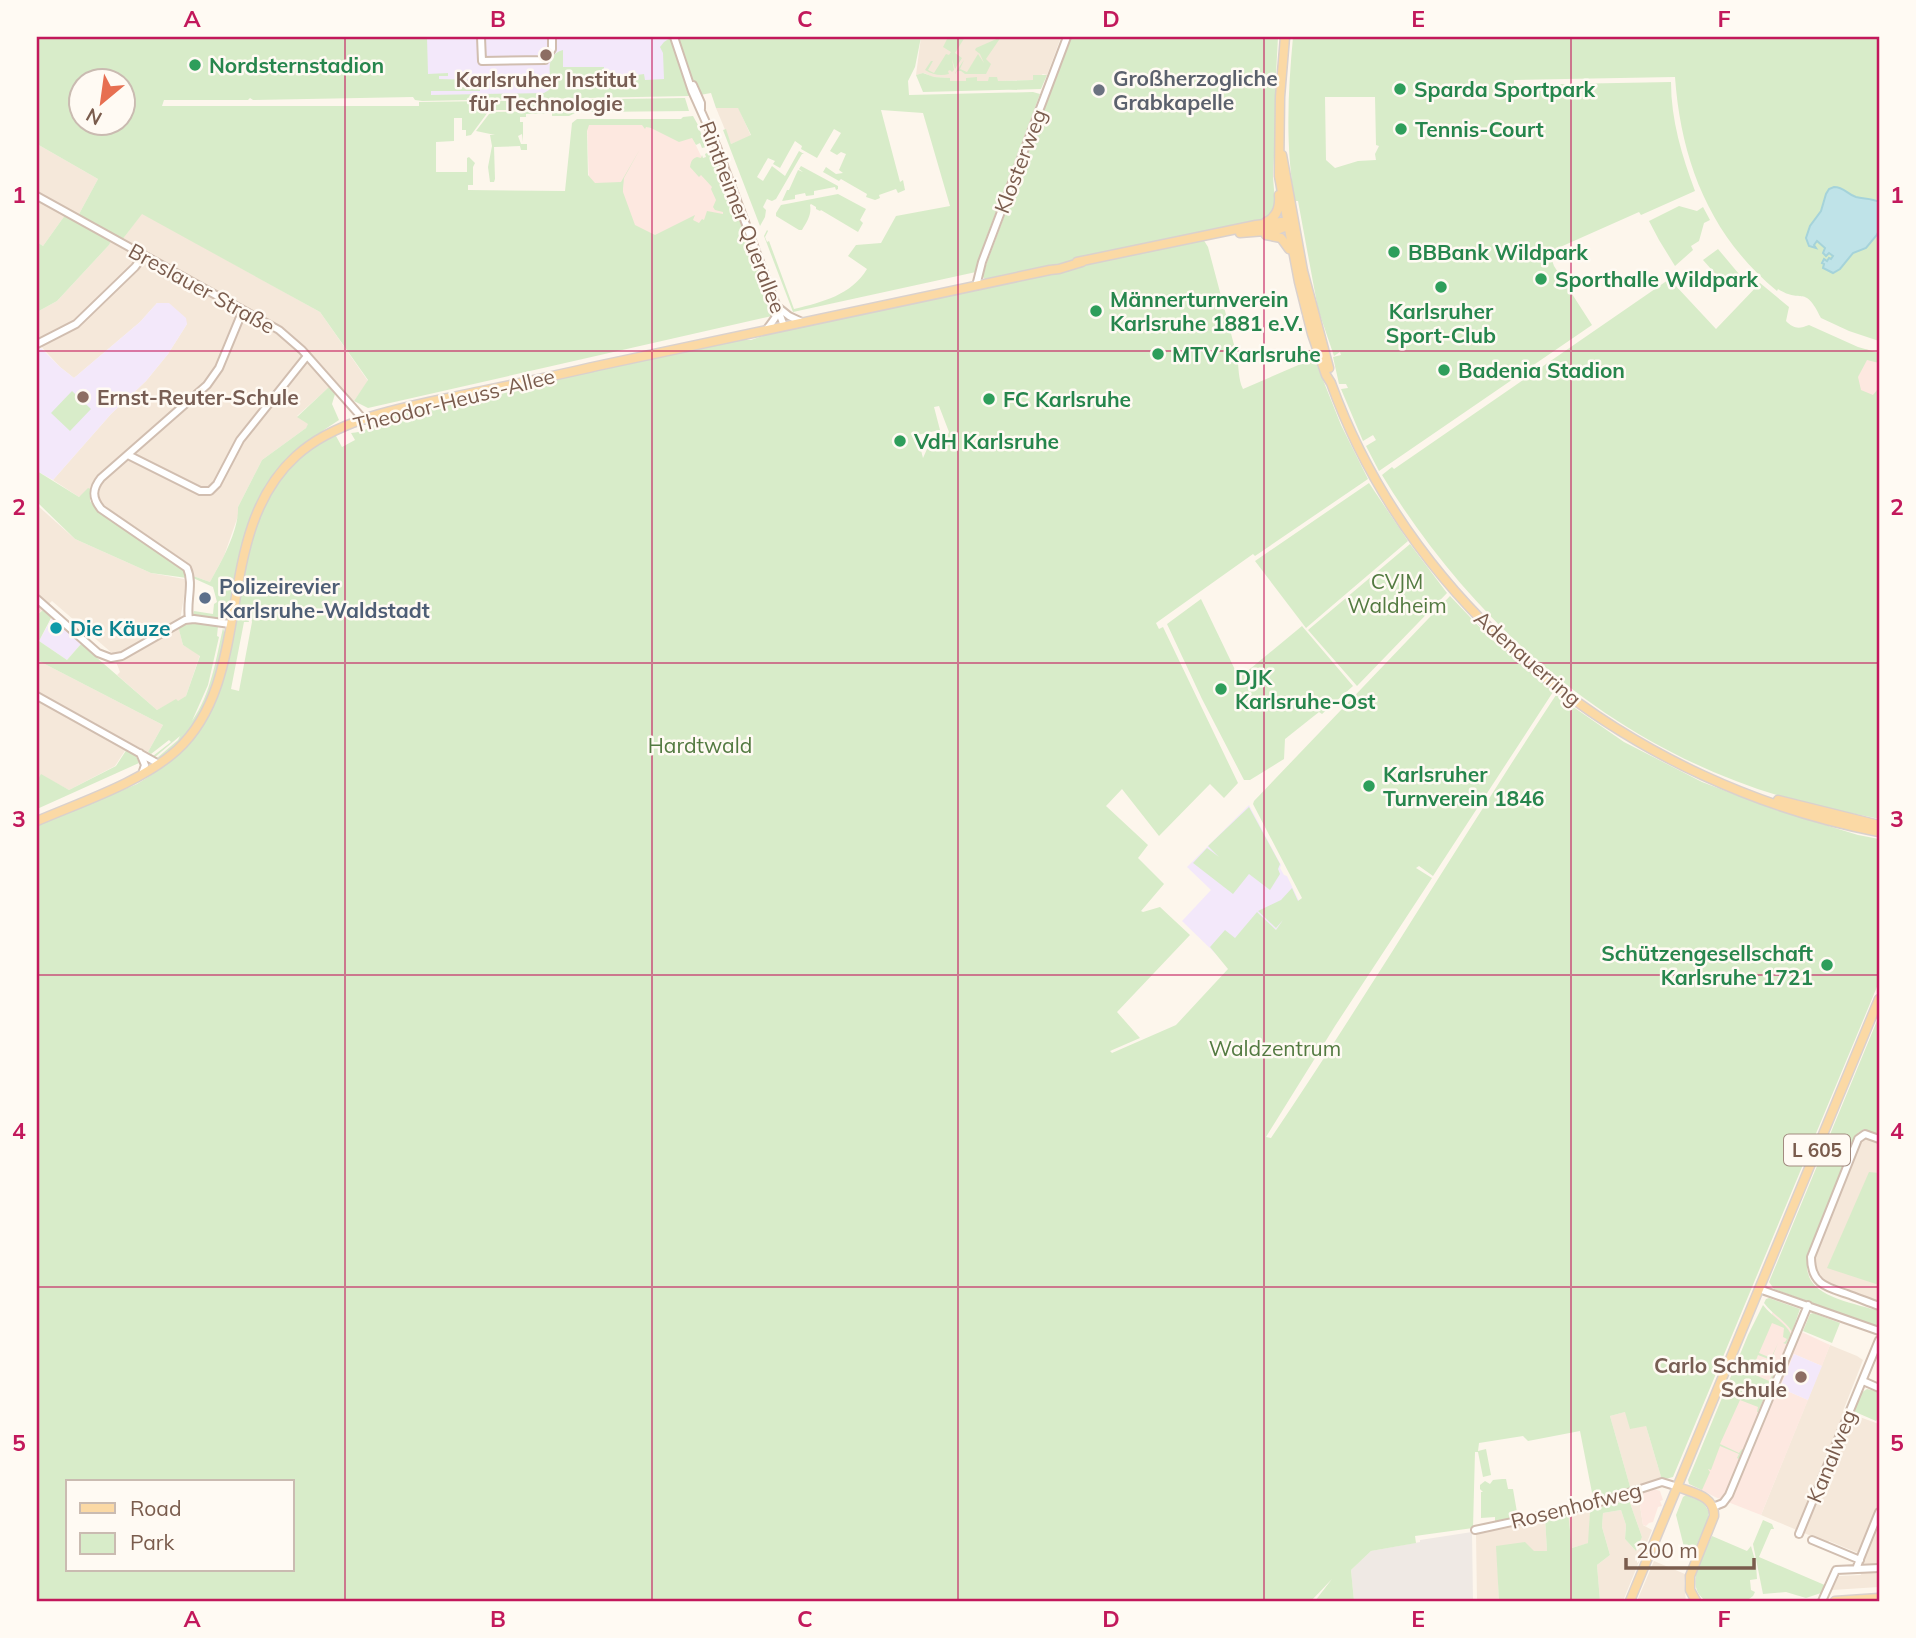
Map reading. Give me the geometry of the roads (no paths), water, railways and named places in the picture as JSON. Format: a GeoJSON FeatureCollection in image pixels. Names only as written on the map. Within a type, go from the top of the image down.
{"type":"FeatureCollection","features":[{"type":"Feature","properties":{"kind":"main road","name":"Adenauerring"},"geometry":{"type":"LineString","coordinates":[[1285,37],[1280,97],[1281,149],[1296,270],[1316,345],[1326,375],[1358,447],[1399,517],[1449,584],[1493,632],[1544,677],[1616,729],[1689,769],[1773,804],[1879,831]]}},
{"type":"Feature","properties":{"kind":"main road","name":"Adenauerring"},"geometry":{"type":"LineString","coordinates":[[1281,149],[1280,185],[1331,383]]}},
{"type":"Feature","properties":{"kind":"main road"},"geometry":{"type":"LineString","coordinates":[[1256,225],[1268,222],[1276,214],[1280,202],[1280,185]]}},
{"type":"Feature","properties":{"kind":"main road","name":"Theodor-Heuss-Allee"},"geometry":{"type":"LineString","coordinates":[[1223,233],[1269,231],[1290,223]]}},
{"type":"Feature","properties":{"kind":"main road","name":"Theodor-Heuss-Allee"},"geometry":{"type":"LineString","coordinates":[[37,821],[142,774],[159,764],[185,742],[197,727],[218,680],[250,532],[266,493],[282,470],[299,453],[346,426],[448,398],[767,329],[1256,225],[1290,223]]}},
{"type":"Feature","properties":{"kind":"main road"},"geometry":{"type":"LineString","coordinates":[[1250,233],[1283,240],[1288,246],[1296,270]]}},
{"type":"Feature","properties":{"kind":"main road","name":"Adenauerring"},"geometry":{"type":"LineString","coordinates":[[1747,793],[1879,824]]}},
{"type":"Feature","properties":{"kind":"main road","name":"L 605"},"geometry":{"type":"LineString","coordinates":[[1630,1601],[1879,999]]}},
{"type":"Feature","properties":{"kind":"main road"},"geometry":{"type":"LineString","coordinates":[[1678,1487],[1707,1499],[1713,1507],[1714,1516],[1689,1580],[1690,1591],[1696,1601]]}},
{"type":"Feature","properties":{"kind":"main road"},"geometry":{"type":"LineString","coordinates":[[1835,1601],[1879,1598]]}},
{"type":"Feature","properties":{"kind":"street"},"geometry":{"type":"LineString","coordinates":[[481,37],[482,61],[545,60],[552,50],[552,37]]}},
{"type":"Feature","properties":{"kind":"street","name":"Rintheimer Querallee"},"geometry":{"type":"LineString","coordinates":[[674,37],[697,104],[784,326]]}},
{"type":"Feature","properties":{"kind":"street","name":"Klosterweg"},"geometry":{"type":"LineString","coordinates":[[976,286],[1067,37]]}},
{"type":"Feature","properties":{"kind":"street","name":"Breslauer Straße"},"geometry":{"type":"LineString","coordinates":[[37,196],[279,330],[293,341],[364,420]]}},
{"type":"Feature","properties":{"kind":"street"},"geometry":{"type":"LineString","coordinates":[[37,344],[76,324],[144,255]]}},
{"type":"Feature","properties":{"kind":"street"},"geometry":{"type":"LineString","coordinates":[[777,306],[789,317],[803,322]]}},
{"type":"Feature","properties":{"kind":"street"},"geometry":{"type":"LineString","coordinates":[[767,329],[775,318],[777,306]]}},
{"type":"Feature","properties":{"kind":"street"},"geometry":{"type":"LineString","coordinates":[[189,619],[190,575],[187,568],[101,509],[95,500],[94,489],[97,482],[207,385],[225,356],[243,310]]}},
{"type":"Feature","properties":{"kind":"street"},"geometry":{"type":"LineString","coordinates":[[128,454],[200,491],[211,491],[240,440],[307,356]]}},
{"type":"Feature","properties":{"kind":"street"},"geometry":{"type":"LineString","coordinates":[[346,426],[351,415],[349,404]]}},
{"type":"Feature","properties":{"kind":"street"},"geometry":{"type":"LineString","coordinates":[[37,599],[98,653],[111,658],[122,656],[175,624],[189,619],[230,624]]}},
{"type":"Feature","properties":{"kind":"street"},"geometry":{"type":"LineString","coordinates":[[37,696],[159,764]]}},
{"type":"Feature","properties":{"kind":"street"},"geometry":{"type":"LineString","coordinates":[[139,752],[144,763],[142,774]]}},
{"type":"Feature","properties":{"kind":"street"},"geometry":{"type":"LineString","coordinates":[[1878,1305],[1822,1284],[1815,1276],[1811,1257],[1858,1139],[1864,1134],[1879,1139]]}},
{"type":"Feature","properties":{"kind":"street"},"geometry":{"type":"LineString","coordinates":[[1759,1289],[1879,1331]]}},
{"type":"Feature","properties":{"kind":"street"},"geometry":{"type":"LineString","coordinates":[[1713,1507],[1723,1503],[1729,1495],[1808,1305]]}},
{"type":"Feature","properties":{"kind":"street","name":"Kanalweg"},"geometry":{"type":"LineString","coordinates":[[1798,1534],[1879,1340]]}},
{"type":"Feature","properties":{"kind":"street"},"geometry":{"type":"LineString","coordinates":[[1863,1381],[1879,1388]]}},
{"type":"Feature","properties":{"kind":"street","name":"Rosenhofweg"},"geometry":{"type":"LineString","coordinates":[[1475,1530],[1591,1505],[1662,1482],[1678,1487]]}},
{"type":"Feature","properties":{"kind":"street"},"geometry":{"type":"LineString","coordinates":[[1856,1569],[1879,1513]]}},
{"type":"Feature","properties":{"kind":"street"},"geometry":{"type":"LineString","coordinates":[[1812,1540],[1860,1560]]}},
{"type":"Feature","properties":{"kind":"street"},"geometry":{"type":"LineString","coordinates":[[1822,1601],[1836,1570],[1879,1568]]}},
{"type":"Feature","properties":{"kind":"water"},"geometry":{"type":"Polygon","coordinates":[[[1834,187],[1856,197],[1879,202],[1879,231],[1866,248],[1853,253],[1840,269],[1833,273],[1823,268],[1822,263],[1824,259],[1827,261],[1833,256],[1829,253],[1826,256],[1823,253],[1825,248],[1817,241],[1814,245],[1816,248],[1809,246],[1806,238],[1810,226],[1821,211],[1826,194],[1834,187]]]}},
{"type":"Feature","properties":{"kind":"place","name":"Karlsruher Institut für Technologie"},"geometry":{"type":"Point","coordinates":[546,55]}},
{"type":"Feature","properties":{"kind":"place","name":"Nordsternstadion"},"geometry":{"type":"Point","coordinates":[195,65]}},
{"type":"Feature","properties":{"kind":"place","name":"Sparda Sportpark"},"geometry":{"type":"Point","coordinates":[1400,89]}},
{"type":"Feature","properties":{"kind":"place","name":"Großherzogliche Grabkapelle"},"geometry":{"type":"Point","coordinates":[1099,90]}},
{"type":"Feature","properties":{"kind":"place","name":"Tennis-Court"},"geometry":{"type":"Point","coordinates":[1401,129]}},
{"type":"Feature","properties":{"kind":"place","name":"BBBank Wildpark"},"geometry":{"type":"Point","coordinates":[1394,252]}},
{"type":"Feature","properties":{"kind":"place","name":"Sporthalle Wildpark"},"geometry":{"type":"Point","coordinates":[1541,279]}},
{"type":"Feature","properties":{"kind":"place","name":"Karlsruher Sport-Club"},"geometry":{"type":"Point","coordinates":[1441,287]}},
{"type":"Feature","properties":{"kind":"place","name":"Männerturnverein Karlsruhe 1881 e.V."},"geometry":{"type":"Point","coordinates":[1096,311]}},
{"type":"Feature","properties":{"kind":"place","name":"MTV Karlsruhe"},"geometry":{"type":"Point","coordinates":[1158,354]}},
{"type":"Feature","properties":{"kind":"place","name":"Badenia Stadion"},"geometry":{"type":"Point","coordinates":[1444,370]}},
{"type":"Feature","properties":{"kind":"place","name":"Ernst-Reuter-Schule"},"geometry":{"type":"Point","coordinates":[83,397]}},
{"type":"Feature","properties":{"kind":"place","name":"FC Karlsruhe"},"geometry":{"type":"Point","coordinates":[989,399]}},
{"type":"Feature","properties":{"kind":"place","name":"VdH Karlsruhe"},"geometry":{"type":"Point","coordinates":[900,441]}},
{"type":"Feature","properties":{"kind":"place","name":"Polizeirevier Karlsruhe-Waldstadt"},"geometry":{"type":"Point","coordinates":[205,598]}},
{"type":"Feature","properties":{"kind":"place","name":"Die Käuze"},"geometry":{"type":"Point","coordinates":[56,628]}},
{"type":"Feature","properties":{"kind":"place","name":"DJK Karlsruhe-Ost"},"geometry":{"type":"Point","coordinates":[1221,689]}},
{"type":"Feature","properties":{"kind":"place","name":"Karlsruher Turnverein 1846"},"geometry":{"type":"Point","coordinates":[1369,786]}},
{"type":"Feature","properties":{"kind":"place","name":"Schützengesellschaft Karlsruhe 1721"},"geometry":{"type":"Point","coordinates":[1827,965]}},
{"type":"Feature","properties":{"kind":"place","name":"Carlo Schmid Schule"},"geometry":{"type":"Point","coordinates":[1801,1377]}},
{"type":"Feature","properties":{"kind":"park label","name":"CVJM Waldheim"},"geometry":{"type":"Point","coordinates":[1397,593]}},
{"type":"Feature","properties":{"kind":"park label","name":"Hardtwald"},"geometry":{"type":"Point","coordinates":[700,745]}},
{"type":"Feature","properties":{"kind":"park label","name":"Waldzentrum"},"geometry":{"type":"Point","coordinates":[1275,1048]}}]}
